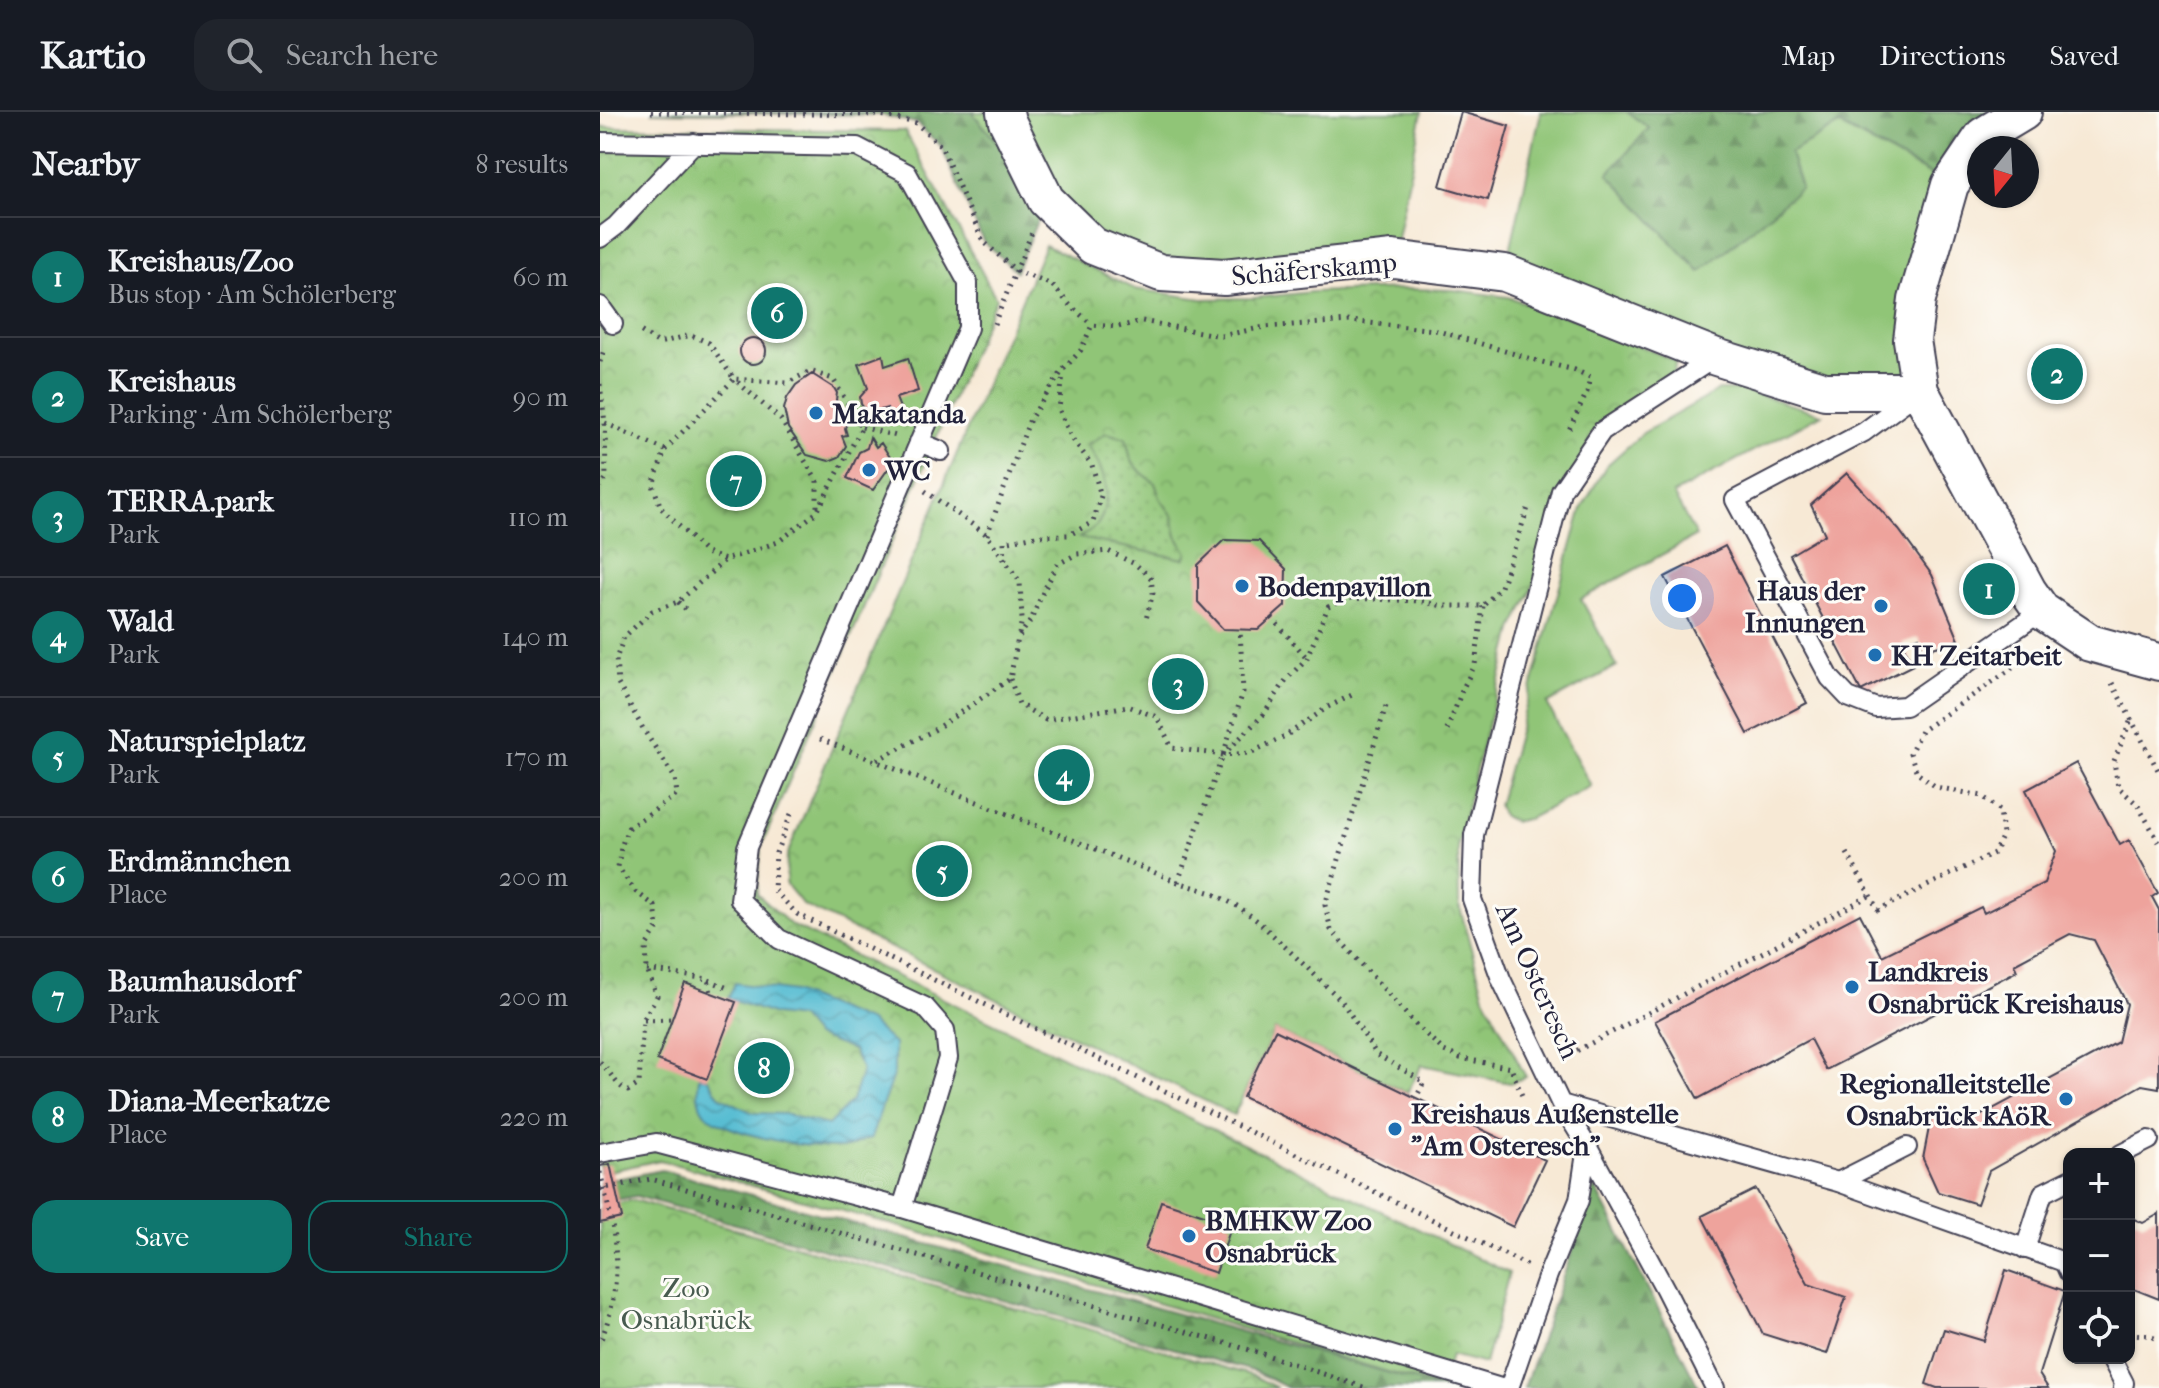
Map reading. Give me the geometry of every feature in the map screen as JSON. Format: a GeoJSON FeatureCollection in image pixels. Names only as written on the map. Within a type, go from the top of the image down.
{"type":"FeatureCollection","features":[{"type":"Feature","properties":{"kind":"street","name":"Schäferskamp"},"geometry":{"type":"LineString","coordinates":[[1005,112],[1046,200],[1093,246],[1161,273],[1224,277],[1393,259],[1505,273],[1716,357],[1825,391],[1920,391]]}},
{"type":"Feature","properties":{"kind":"street"},"geometry":{"type":"LineString","coordinates":[[2023,112],[1983,136],[1950,185],[1917,300],[1912,340],[1920,391],[2028,591],[2067,628],[2159,662]]}},
{"type":"Feature","properties":{"kind":"lane"},"geometry":{"type":"LineString","coordinates":[[600,142],[857,147],[907,173],[968,283],[968,328],[747,847],[740,900],[779,939],[925,1007],[945,1030],[948,1058],[902,1208]]}},
{"type":"Feature","properties":{"kind":"lane"},"geometry":{"type":"LineString","coordinates":[[600,238],[616,226],[694,143]]}},
{"type":"Feature","properties":{"kind":"lane"},"geometry":{"type":"LineString","coordinates":[[600,306],[613,324]]}},
{"type":"Feature","properties":{"kind":"lane","name":"Am Osteresch"},"geometry":{"type":"LineString","coordinates":[[1715,1388],[1587,1146],[1561,1104],[1501,979],[1472,899],[1474,835],[1561,491],[1602,431],[1716,357]]}},
{"type":"Feature","properties":{"kind":"lane"},"geometry":{"type":"LineString","coordinates":[[1920,391],[1864,432],[1735,500],[1830,678],[1848,697],[1876,708],[1905,706],[2067,628]]}},
{"type":"Feature","properties":{"kind":"lane"},"geometry":{"type":"LineString","coordinates":[[919,442],[941,451]]}},
{"type":"Feature","properties":{"kind":"lane"},"geometry":{"type":"LineString","coordinates":[[1561,1104],[1838,1182],[2063,1262]]}},
{"type":"Feature","properties":{"kind":"lane"},"geometry":{"type":"LineString","coordinates":[[2133,1148],[2149,1140]]}},
{"type":"Feature","properties":{"kind":"lane"},"geometry":{"type":"LineString","coordinates":[[600,1153],[656,1143],[902,1208],[1501,1388]]}},
{"type":"Feature","properties":{"kind":"lane"},"geometry":{"type":"LineString","coordinates":[[1509,1388],[1548,1275],[1579,1200],[1587,1146]]}},
{"type":"Feature","properties":{"kind":"lane"},"geometry":{"type":"LineString","coordinates":[[1838,1182],[1907,1147]]}},
{"type":"Feature","properties":{"kind":"lane"},"geometry":{"type":"LineString","coordinates":[[2025,1249],[2043,1193],[2063,1183]]}},
{"type":"Feature","properties":{"kind":"lane"},"geometry":{"type":"LineString","coordinates":[[2114,1364],[2124,1383],[2123,1388]]}},
{"type":"Feature","properties":{"kind":"path"},"geometry":{"type":"LineString","coordinates":[[1016,271],[1052,285],[1092,325],[1118,327],[1142,321],[1221,336],[1264,327],[1350,321],[1435,330],[1575,370],[1590,377],[1587,392],[1566,435]]}},
{"type":"Feature","properties":{"kind":"path"},"geometry":{"type":"LineString","coordinates":[[600,362],[613,324],[627,323],[659,343],[691,335],[709,343],[734,379],[781,420],[817,481],[817,512]]}},
{"type":"Feature","properties":{"kind":"path"},"geometry":{"type":"LineString","coordinates":[[987,535],[1030,419],[1063,370],[1081,350],[1092,325]]}},
{"type":"Feature","properties":{"kind":"path"},"geometry":{"type":"LineString","coordinates":[[1005,560],[1004,542],[1036,536],[1069,535],[1093,522],[1101,496],[1092,465],[1071,437],[1059,409],[1063,370]]}},
{"type":"Feature","properties":{"kind":"path"},"geometry":{"type":"LineString","coordinates":[[734,379],[787,383],[810,371],[833,379],[862,427],[919,442]]}},
{"type":"Feature","properties":{"kind":"path"},"geometry":{"type":"LineString","coordinates":[[725,560],[706,553],[661,508],[653,485],[665,450],[734,379]]}},
{"type":"Feature","properties":{"kind":"path"},"geometry":{"type":"LineString","coordinates":[[600,384],[605,423],[606,479],[600,486]]}},
{"type":"Feature","properties":{"kind":"path"},"geometry":{"type":"LineString","coordinates":[[605,423],[665,450]]}},
{"type":"Feature","properties":{"kind":"path"},"geometry":{"type":"LineString","coordinates":[[600,1062],[619,1086],[628,1091],[639,1084],[643,1020],[657,996],[647,970],[646,946],[658,928],[655,906],[636,892],[618,867],[628,828],[677,795],[675,778],[618,684],[616,659],[624,637],[652,611],[678,602],[725,560],[778,542],[817,512],[862,427]]}},
{"type":"Feature","properties":{"kind":"path"},"geometry":{"type":"LineString","coordinates":[[924,490],[987,535],[1020,582],[1022,619],[1010,679],[1019,704],[1046,720],[1128,706],[1157,717],[1172,748],[1223,755],[1250,753],[1287,735],[1328,707],[1354,694]]}},
{"type":"Feature","properties":{"kind":"path"},"geometry":{"type":"LineString","coordinates":[[1447,730],[1475,665],[1483,606],[1501,587],[1528,508]]}},
{"type":"Feature","properties":{"kind":"path"},"geometry":{"type":"LineString","coordinates":[[1018,638],[1031,620],[1058,564],[1077,554],[1108,551],[1135,564],[1151,578],[1153,593],[1146,619]]}},
{"type":"Feature","properties":{"kind":"path"},"geometry":{"type":"LineString","coordinates":[[1223,755],[1264,714],[1286,680],[1307,658],[1328,607],[1348,598],[1483,606]]}},
{"type":"Feature","properties":{"kind":"path"},"geometry":{"type":"LineString","coordinates":[[678,602],[689,612]]}},
{"type":"Feature","properties":{"kind":"path"},"geometry":{"type":"LineString","coordinates":[[1272,618],[1307,658]]}},
{"type":"Feature","properties":{"kind":"path"},"geometry":{"type":"LineString","coordinates":[[1847,853],[1878,910],[1994,853],[2003,835],[2000,810],[1982,796],[1936,787],[1917,773],[1910,753],[1921,731],[2067,628],[2131,721],[2159,772]]}},
{"type":"Feature","properties":{"kind":"path"},"geometry":{"type":"LineString","coordinates":[[1178,882],[1243,692],[1240,629]]}},
{"type":"Feature","properties":{"kind":"path"},"geometry":{"type":"LineString","coordinates":[[876,761],[934,730],[1010,679]]}},
{"type":"Feature","properties":{"kind":"path"},"geometry":{"type":"LineString","coordinates":[[1386,706],[1325,905],[1331,930],[1416,1025],[1444,1051],[1460,1058],[1511,1068],[1523,1098]]}},
{"type":"Feature","properties":{"kind":"path"},"geometry":{"type":"LineString","coordinates":[[2131,721],[2114,761],[2118,787],[2137,804],[2159,842]]}},
{"type":"Feature","properties":{"kind":"path"},"geometry":{"type":"LineString","coordinates":[[820,739],[1212,893],[1239,907],[1282,942],[1341,1000],[1377,1055],[1424,1082],[1416,1098]]}},
{"type":"Feature","properties":{"kind":"path"},"geometry":{"type":"LineString","coordinates":[[793,811],[776,853],[774,890],[797,914],[1548,1275]]}},
{"type":"Feature","properties":{"kind":"path"},"geometry":{"type":"LineString","coordinates":[[1545,1068],[1869,896]]}},
{"type":"Feature","properties":{"kind":"path"},"geometry":{"type":"LineString","coordinates":[[647,970],[708,979],[730,989]]}},
{"type":"Feature","properties":{"kind":"path"},"geometry":{"type":"LineString","coordinates":[[708,979],[711,993]]}},
{"type":"Feature","properties":{"kind":"path"},"geometry":{"type":"LineString","coordinates":[[643,1020],[672,1019]]}},
{"type":"Feature","properties":{"kind":"path"},"geometry":{"type":"LineString","coordinates":[[600,1172],[613,1223],[618,1273],[610,1318],[600,1342]]}},
{"type":"Feature","properties":{"kind":"path"},"geometry":{"type":"LineString","coordinates":[[600,1189],[651,1179],[1257,1352],[1366,1388]]}},
{"type":"Feature","properties":{"kind":"path"},"geometry":{"type":"LineString","coordinates":[[2135,1334],[2159,1340]]}},
{"type":"Feature","properties":{"kind":"green space"},"geometry":{"type":"Polygon","coordinates":[[[651,112],[974,112],[1046,200],[1016,271],[983,241],[941,146],[916,123],[881,115],[651,112]]]}},
{"type":"Feature","properties":{"kind":"green space"},"geometry":{"type":"Polygon","coordinates":[[[974,112],[1422,112],[1393,259],[1161,273],[1046,200],[974,112]]]}},
{"type":"Feature","properties":{"kind":"green space"},"geometry":{"type":"Polygon","coordinates":[[[1541,112],[1627,112],[1649,127],[1790,153],[1839,125],[1950,185],[1920,391],[1825,391],[1505,273],[1541,112]]]}},
{"type":"Feature","properties":{"kind":"green space"},"geometry":{"type":"Polygon","coordinates":[[[1627,112],[2023,112],[1999,136],[1967,136],[1967,168],[1950,185],[1839,125],[1790,153],[1801,188],[1700,272],[1608,174],[1649,128],[1627,112]]]}},
{"type":"Feature","properties":{"kind":"green space","name":"Zoo Osnabrück"},"geometry":{"type":"Polygon","coordinates":[[[600,127],[905,131],[996,298],[761,847],[757,894],[791,925],[1509,1273],[1485,1364],[1451,1355],[1442,1388],[922,1233],[660,1160],[600,1173],[600,127]]]}},
{"type":"Feature","properties":{"kind":"green space"},"geometry":{"type":"Polygon","coordinates":[[[1045,245],[1135,289],[1202,299],[1405,289],[1454,290],[1508,297],[1580,321],[1676,361],[1673,377],[1591,436],[1530,594],[1514,627],[1458,845],[1459,904],[1484,996],[1526,1077],[1510,1083],[1422,1065],[1407,1093],[1275,1030],[1234,1115],[803,905],[786,884],[787,855],[1045,245]]]}},
{"type":"Feature","properties":{"kind":"green space"},"geometry":{"type":"Polygon","coordinates":[[[1719,390],[1743,390],[1822,414],[1673,494],[1696,536],[1581,599],[1617,666],[1547,704],[1591,786],[1530,818],[1514,822],[1503,816],[1498,806],[1582,508],[1606,466],[1643,433],[1719,390]]]}},
{"type":"Feature","properties":{"kind":"green space"},"geometry":{"type":"Polygon","coordinates":[[[1106,433],[1126,438],[1131,460],[1155,483],[1187,553],[1184,559],[1079,538],[1097,524],[1104,512],[1105,482],[1087,445],[1106,433]]]}},
{"type":"Feature","properties":{"kind":"green space"},"geometry":{"type":"Polygon","coordinates":[[[662,1170],[1443,1388],[1288,1388],[1256,1372],[636,1196],[600,1203],[600,1182],[662,1170]]]}},
{"type":"Feature","properties":{"kind":"green space"},"geometry":{"type":"Polygon","coordinates":[[[1595,1186],[1699,1388],[1524,1388],[1595,1186]]]}},
{"type":"Feature","properties":{"kind":"green space","name":"Zoo Osnabrück"},"geometry":{"type":"Polygon","coordinates":[[[633,1200],[1254,1376],[1277,1388],[600,1388],[600,1207],[633,1200]]]}},
{"type":"Feature","properties":{"kind":"water"},"geometry":{"type":"Polygon","coordinates":[[[735,983],[794,992],[870,1022],[894,1044],[894,1072],[871,1138],[847,1147],[795,1144],[729,1127],[704,1112],[699,1099],[699,1076],[708,1079],[719,1096],[753,1113],[784,1114],[828,1125],[852,1101],[862,1070],[853,1050],[815,1036],[800,1018],[775,1015],[728,999],[735,983]]]}},
{"type":"Feature","properties":{"kind":"building"},"geometry":{"type":"Polygon","coordinates":[[[1461,112],[1509,126],[1488,200],[1440,186],[1461,112]]]}},
{"type":"Feature","properties":{"kind":"building"},"geometry":{"type":"Polygon","coordinates":[[[753,338],[762,342],[766,351],[762,360],[753,364],[744,360],[740,351],[744,342],[753,338]]]}},
{"type":"Feature","properties":{"kind":"building"},"geometry":{"type":"Polygon","coordinates":[[[883,355],[885,366],[908,358],[918,391],[896,398],[902,413],[888,418],[887,408],[866,411],[860,397],[868,388],[859,364],[883,355]]]}},
{"type":"Feature","properties":{"kind":"building","name":"Makatanda"},"geometry":{"type":"Polygon","coordinates":[[[812,374],[834,388],[836,400],[849,418],[845,428],[847,435],[842,436],[846,446],[839,457],[829,461],[807,455],[788,428],[784,409],[796,385],[812,374]]]}},
{"type":"Feature","properties":{"kind":"building","name":"WC"},"geometry":{"type":"Polygon","coordinates":[[[870,437],[876,447],[881,443],[893,462],[873,490],[847,478],[859,452],[867,448],[870,437]]]}},
{"type":"Feature","properties":{"kind":"building","name":"Haus der Innungen"},"geometry":{"type":"Polygon","coordinates":[[[1847,473],[1899,530],[1932,575],[1959,640],[1923,651],[1919,637],[1902,643],[1913,665],[1861,691],[1790,555],[1825,534],[1811,505],[1847,473]]]}},
{"type":"Feature","properties":{"kind":"building","name":"Bodenpavillon"},"geometry":{"type":"Polygon","coordinates":[[[1224,540],[1259,541],[1286,569],[1285,606],[1258,630],[1223,629],[1198,602],[1198,565],[1224,540]]]}},
{"type":"Feature","properties":{"kind":"building"},"geometry":{"type":"Polygon","coordinates":[[[1725,546],[1807,703],[1748,734],[1665,577],[1725,546]]]}},
{"type":"Feature","properties":{"kind":"building","name":"Landkreis Osnabrück Kreishaus"},"geometry":{"type":"Polygon","coordinates":[[[2076,763],[2120,845],[2129,840],[2158,893],[2152,897],[2159,910],[2159,1088],[2142,1085],[1989,1171],[1977,1204],[1938,1192],[1923,1159],[1932,1112],[1963,1125],[2118,1042],[2127,1004],[2094,940],[2070,934],[2014,964],[2017,971],[1826,1070],[1810,1039],[1698,1099],[1655,1021],[1860,914],[1882,956],[1981,907],[1984,913],[2044,883],[2056,851],[2026,790],[2076,763]]]}},
{"type":"Feature","properties":{"kind":"building"},"geometry":{"type":"Polygon","coordinates":[[[685,983],[736,1002],[707,1079],[657,1060],[685,983]]]}},
{"type":"Feature","properties":{"kind":"building","name":"Kreishaus Außenstelle \"Am Osteresch\""},"geometry":{"type":"Polygon","coordinates":[[[1275,1030],[1545,1160],[1513,1227],[1243,1097],[1275,1030]]]}},
{"type":"Feature","properties":{"kind":"building"},"geometry":{"type":"Polygon","coordinates":[[[610,1164],[622,1218],[600,1223],[600,1166],[610,1164]]]}},
{"type":"Feature","properties":{"kind":"building"},"geometry":{"type":"Polygon","coordinates":[[[1756,1189],[1808,1284],[1846,1297],[1827,1354],[1763,1334],[1702,1216],[1756,1189]]]}},
{"type":"Feature","properties":{"kind":"building","name":"BMHKW Zoo Osnabrück"},"geometry":{"type":"Polygon","coordinates":[[[1161,1201],[1232,1224],[1216,1273],[1145,1249],[1161,1201]]]}},
{"type":"Feature","properties":{"kind":"building"},"geometry":{"type":"Polygon","coordinates":[[[2159,1214],[2159,1299],[2135,1289],[2135,1220],[2143,1223],[2159,1214]]]}},
{"type":"Feature","properties":{"kind":"building"},"geometry":{"type":"Polygon","coordinates":[[[2006,1270],[2063,1290],[2039,1374],[2048,1388],[1937,1388],[1926,1384],[1944,1329],[1984,1341],[2006,1270]]]}},
{"type":"Feature","properties":{"kind":"place","name":"Erdmännchen"},"geometry":{"type":"Point","coordinates":[777,313]}},
{"type":"Feature","properties":{"kind":"place","name":"Kreishaus"},"geometry":{"type":"Point","coordinates":[2057,374]}},
{"type":"Feature","properties":{"kind":"place","name":"Makatanda"},"geometry":{"type":"Point","coordinates":[816,413]}},
{"type":"Feature","properties":{"kind":"place","name":"WC"},"geometry":{"type":"Point","coordinates":[869,470]}},
{"type":"Feature","properties":{"kind":"place","name":"Baumhausdorf"},"geometry":{"type":"Point","coordinates":[736,481]}},
{"type":"Feature","properties":{"kind":"place","name":"Bodenpavillon"},"geometry":{"type":"Point","coordinates":[1242,586]}},
{"type":"Feature","properties":{"kind":"place","name":"Kreishaus/Zoo"},"geometry":{"type":"Point","coordinates":[1989,589]}},
{"type":"Feature","properties":{"kind":"place","name":"Haus der Innungen"},"geometry":{"type":"Point","coordinates":[1881,606]}},
{"type":"Feature","properties":{"kind":"place","name":"KH Zeitarbeit"},"geometry":{"type":"Point","coordinates":[1875,655]}},
{"type":"Feature","properties":{"kind":"place","name":"TERRA.park"},"geometry":{"type":"Point","coordinates":[1178,684]}},
{"type":"Feature","properties":{"kind":"place","name":"Wald"},"geometry":{"type":"Point","coordinates":[1064,775]}},
{"type":"Feature","properties":{"kind":"place","name":"Naturspielplatz"},"geometry":{"type":"Point","coordinates":[942,871]}},
{"type":"Feature","properties":{"kind":"place","name":"Landkreis Osnabrück Kreishaus"},"geometry":{"type":"Point","coordinates":[1852,987]}},
{"type":"Feature","properties":{"kind":"place","name":"Diana-Meerkatze"},"geometry":{"type":"Point","coordinates":[764,1068]}},
{"type":"Feature","properties":{"kind":"place","name":"Regionalleitstelle Osnabrück kAöR"},"geometry":{"type":"Point","coordinates":[2066,1099]}},
{"type":"Feature","properties":{"kind":"place","name":"Kreishaus Außenstelle \"Am Osteresch\""},"geometry":{"type":"Point","coordinates":[1395,1129]}},
{"type":"Feature","properties":{"kind":"place","name":"BMHKW Zoo Osnabrück"},"geometry":{"type":"Point","coordinates":[1189,1236]}}]}
